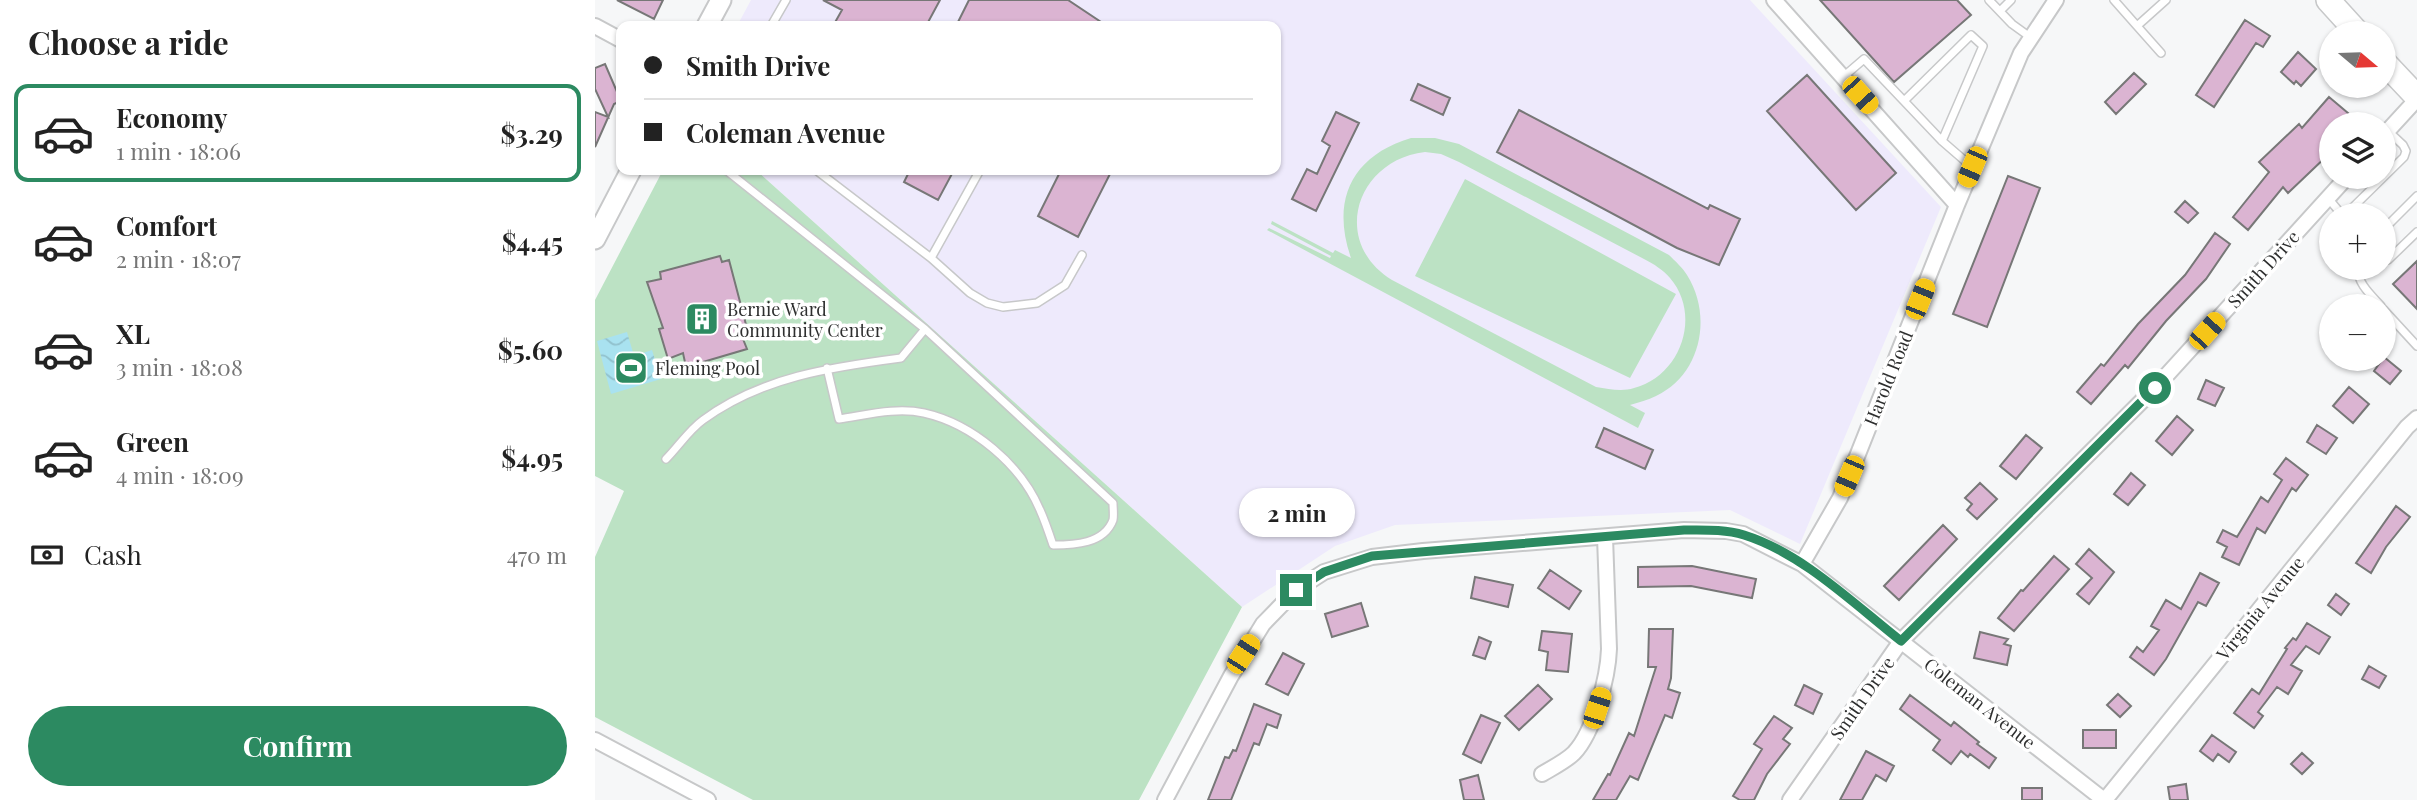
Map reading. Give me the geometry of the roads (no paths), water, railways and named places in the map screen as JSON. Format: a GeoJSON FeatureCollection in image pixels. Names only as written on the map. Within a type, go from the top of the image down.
{"type":"FeatureCollection","features":[{"type":"Feature","properties":{"kind":"main road"},"geometry":{"type":"LineString","coordinates":[[710,21],[721,0]]}},
{"type":"Feature","properties":{"kind":"main road"},"geometry":{"type":"LineString","coordinates":[[2328,0],[2347,21]]}},
{"type":"Feature","properties":{"kind":"main road"},"geometry":{"type":"LineString","coordinates":[[2396,75],[2417,98]]}},
{"type":"Feature","properties":{"kind":"main road"},"geometry":{"type":"LineString","coordinates":[[595,239],[628,175]]}},
{"type":"Feature","properties":{"kind":"street"},"geometry":{"type":"LineString","coordinates":[[1775,0],[1957,205]]}},
{"type":"Feature","properties":{"kind":"street","name":"Harold Road"},"geometry":{"type":"LineString","coordinates":[[1802,564],[1840,498],[2004,90],[2030,37],[2056,0]]}},
{"type":"Feature","properties":{"kind":"street"},"geometry":{"type":"LineString","coordinates":[[595,26],[616,37]]}},
{"type":"Feature","properties":{"kind":"street"},"geometry":{"type":"LineString","coordinates":[[2396,122],[2417,98]]}},
{"type":"Feature","properties":{"kind":"street","name":"Smith Drive"},"geometry":{"type":"LineString","coordinates":[[1790,800],[1901,641],[2155,388],[2336,189]]}},
{"type":"Feature","properties":{"kind":"street","name":"Virginia Avenue"},"geometry":{"type":"LineString","coordinates":[[2104,800],[2417,418]]}},
{"type":"Feature","properties":{"kind":"street","name":"Coleman Avenue"},"geometry":{"type":"LineString","coordinates":[[1165,800],[1250,644],[1279,606],[1311,579],[1346,563],[1372,556],[1684,530],[1726,531],[1756,540],[1802,564],[2104,800]]}},
{"type":"Feature","properties":{"kind":"street"},"geometry":{"type":"LineString","coordinates":[[1542,774],[1574,753],[1587,731],[1604,686],[1609,649],[1605,537]]}},
{"type":"Feature","properties":{"kind":"street"},"geometry":{"type":"LineString","coordinates":[[595,740],[708,800]]}},
{"type":"Feature","properties":{"kind":"lane"},"geometry":{"type":"LineString","coordinates":[[774,21],[786,0]]}},
{"type":"Feature","properties":{"kind":"lane"},"geometry":{"type":"LineString","coordinates":[[1989,0],[2030,37]]}},
{"type":"Feature","properties":{"kind":"lane"},"geometry":{"type":"LineString","coordinates":[[2000,11],[2011,0]]}},
{"type":"Feature","properties":{"kind":"lane"},"geometry":{"type":"LineString","coordinates":[[2114,0],[2161,53]]}},
{"type":"Feature","properties":{"kind":"lane"},"geometry":{"type":"LineString","coordinates":[[2137,26],[2166,0]]}},
{"type":"Feature","properties":{"kind":"lane"},"geometry":{"type":"LineString","coordinates":[[1904,101],[1971,34],[1983,46],[1942,141]]}},
{"type":"Feature","properties":{"kind":"lane"},"geometry":{"type":"LineString","coordinates":[[1843,77],[1864,59],[1942,141],[1972,167]]}},
{"type":"Feature","properties":{"kind":"lane"},"geometry":{"type":"LineString","coordinates":[[2396,140],[2406,151],[2396,165]]}},
{"type":"Feature","properties":{"kind":"lane"},"geometry":{"type":"LineString","coordinates":[[732,175],[925,329],[1113,503],[1113,520],[1100,536],[1079,545],[1053,545],[1039,508],[1016,471],[984,441],[955,425],[924,413],[886,411],[839,419],[827,368]]}},
{"type":"Feature","properties":{"kind":"lane"},"geometry":{"type":"LineString","coordinates":[[822,175],[930,258],[970,293],[987,303],[1003,307],[1037,303],[1065,285],[1082,255]]}},
{"type":"Feature","properties":{"kind":"lane"},"geometry":{"type":"LineString","coordinates":[[930,258],[977,175]]}},
{"type":"Feature","properties":{"kind":"lane"},"geometry":{"type":"LineString","coordinates":[[2356,203],[2371,189]]}},
{"type":"Feature","properties":{"kind":"lane"},"geometry":{"type":"LineString","coordinates":[[2396,217],[2417,196]]}},
{"type":"Feature","properties":{"kind":"lane"},"geometry":{"type":"LineString","coordinates":[[2328,198],[2333,203]]}},
{"type":"Feature","properties":{"kind":"lane"},"geometry":{"type":"LineString","coordinates":[[2396,252],[2417,232]]}},
{"type":"Feature","properties":{"kind":"lane"},"geometry":{"type":"LineString","coordinates":[[2396,323],[2417,346]]}},
{"type":"Feature","properties":{"kind":"lane"},"geometry":{"type":"LineString","coordinates":[[666,459],[700,422],[729,402],[760,388],[827,368],[901,358],[925,329]]}},
{"type":"Feature","properties":{"kind":"water","name":"Fleming Pool"},"geometry":{"type":"Polygon","coordinates":[[[627,332],[634,356],[652,350],[661,379],[611,394],[597,341],[627,332]]]}},
{"type":"Feature","properties":{"kind":"place","name":"Bernie Ward Community Center"},"geometry":{"type":"Point","coordinates":[702,319]}},
{"type":"Feature","properties":{"kind":"place","name":"Fleming Pool"},"geometry":{"type":"Point","coordinates":[631,368]}}]}
